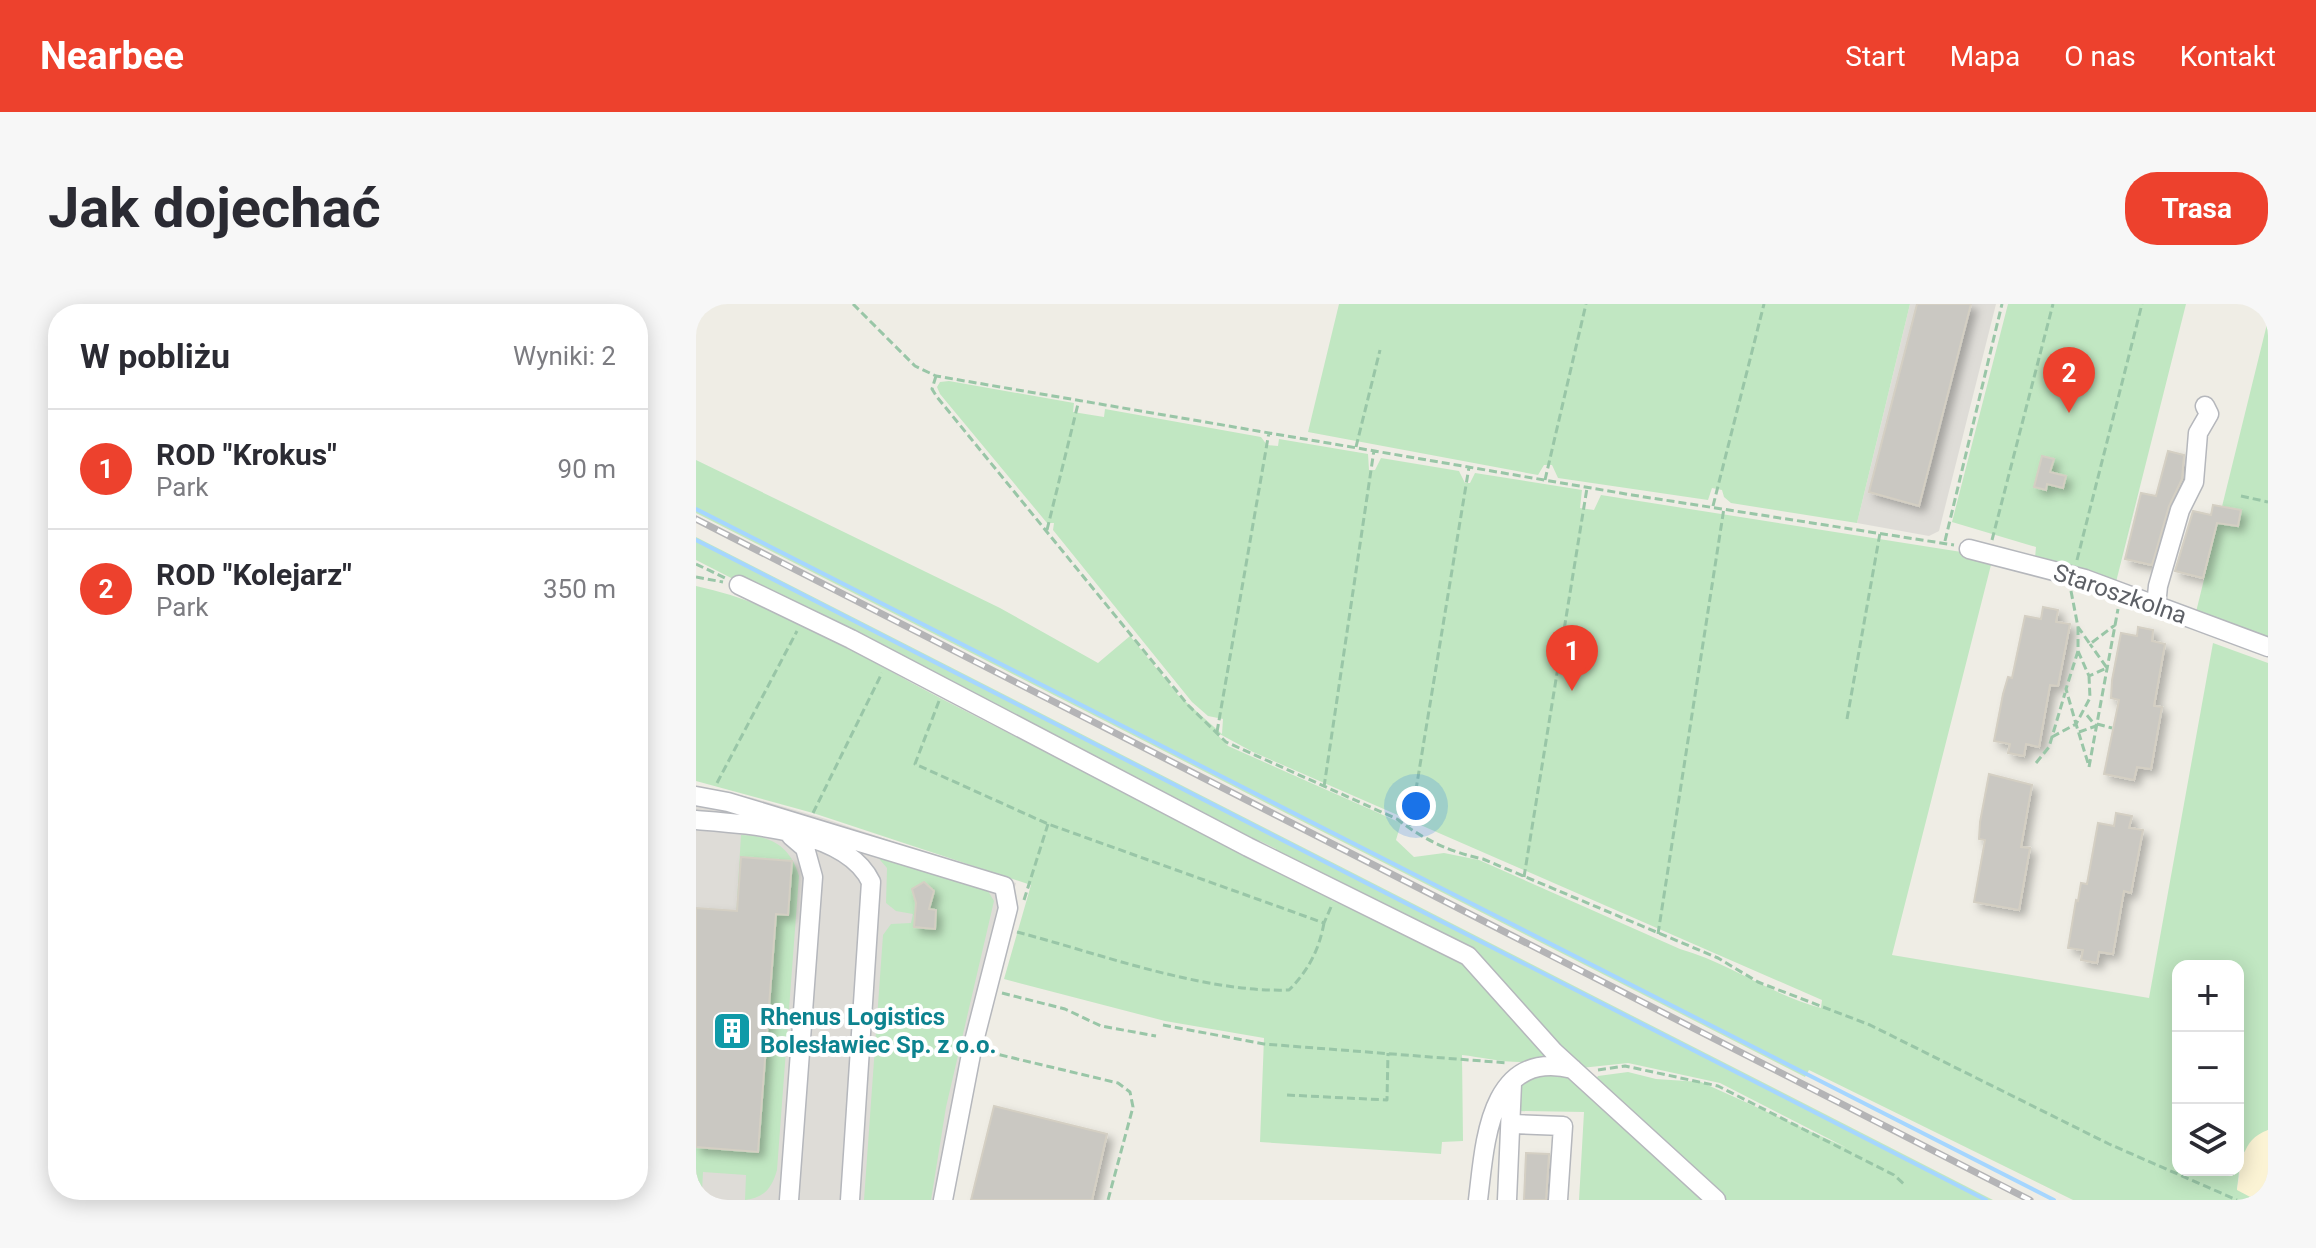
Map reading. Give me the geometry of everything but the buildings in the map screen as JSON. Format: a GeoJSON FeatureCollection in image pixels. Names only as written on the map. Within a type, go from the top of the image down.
{"type":"FeatureCollection","features":[{"type":"Feature","properties":{"kind":"street"},"geometry":{"type":"LineString","coordinates":[[2156,606],[2158,586],[2180,510],[2194,482],[2198,433],[2209,414],[2205,406]]}},
{"type":"Feature","properties":{"kind":"street","name":"Staroszkolna"},"geometry":{"type":"LineString","coordinates":[[1969,549],[2072,583],[2156,606],[2268,647]]}},
{"type":"Feature","properties":{"kind":"street"},"geometry":{"type":"LineString","coordinates":[[739,585],[1468,956],[1576,1071],[1716,1200]]}},
{"type":"Feature","properties":{"kind":"street"},"geometry":{"type":"LineString","coordinates":[[696,796],[743,807],[1004,886],[1008,908],[972,1049],[943,1200]]}},
{"type":"Feature","properties":{"kind":"street"},"geometry":{"type":"LineString","coordinates":[[696,820],[766,826],[781,831],[854,858],[871,882],[850,1200]]}},
{"type":"Feature","properties":{"kind":"street"},"geometry":{"type":"LineString","coordinates":[[781,831],[805,848],[813,877],[789,1200]]}},
{"type":"Feature","properties":{"kind":"street"},"geometry":{"type":"LineString","coordinates":[[1478,1200],[1489,1115],[1512,1083],[1533,1069],[1556,1066],[1576,1071]]}},
{"type":"Feature","properties":{"kind":"street"},"geometry":{"type":"LineString","coordinates":[[1507,1200],[1513,1124],[1512,1083]]}},
{"type":"Feature","properties":{"kind":"street"},"geometry":{"type":"LineString","coordinates":[[1513,1124],[1563,1126],[1558,1200]]}},
{"type":"Feature","properties":{"kind":"path"},"geometry":{"type":"LineString","coordinates":[[853,304],[915,366],[936,376],[1587,488],[1880,532],[1969,549]]}},
{"type":"Feature","properties":{"kind":"path"},"geometry":{"type":"LineString","coordinates":[[1545,480],[1586,304]]}},
{"type":"Feature","properties":{"kind":"path"},"geometry":{"type":"LineString","coordinates":[[1713,506],[1764,304]]}},
{"type":"Feature","properties":{"kind":"path"},"geometry":{"type":"LineString","coordinates":[[1944,543],[2002,304]]}},
{"type":"Feature","properties":{"kind":"path"},"geometry":{"type":"LineString","coordinates":[[1988,555],[2053,304]]}},
{"type":"Feature","properties":{"kind":"path"},"geometry":{"type":"LineString","coordinates":[[2036,763],[2052,737],[2078,651],[2072,583],[2142,304]]}},
{"type":"Feature","properties":{"kind":"path"},"geometry":{"type":"LineString","coordinates":[[1356,447],[1380,350]]}},
{"type":"Feature","properties":{"kind":"path"},"geometry":{"type":"LineString","coordinates":[[936,376],[932,389],[937,397],[1188,705],[1226,742],[1397,819],[1455,853],[1483,859],[1718,958],[1758,982],[1870,1025],[2109,1144],[2237,1200]]}},
{"type":"Feature","properties":{"kind":"path"},"geometry":{"type":"LineString","coordinates":[[1047,530],[1079,400]]}},
{"type":"Feature","properties":{"kind":"path"},"geometry":{"type":"LineString","coordinates":[[1217,732],[1269,432]]}},
{"type":"Feature","properties":{"kind":"path"},"geometry":{"type":"LineString","coordinates":[[1324,787],[1374,450]]}},
{"type":"Feature","properties":{"kind":"path"},"geometry":{"type":"LineString","coordinates":[[1409,828],[1469,467]]}},
{"type":"Feature","properties":{"kind":"path"},"geometry":{"type":"LineString","coordinates":[[1524,877],[1587,488]]}},
{"type":"Feature","properties":{"kind":"path"},"geometry":{"type":"LineString","coordinates":[[2241,496],[2268,502]]}},
{"type":"Feature","properties":{"kind":"path"},"geometry":{"type":"LineString","coordinates":[[1658,934],[1724,508]]}},
{"type":"Feature","properties":{"kind":"path"},"geometry":{"type":"LineString","coordinates":[[1847,719],[1880,532]]}},
{"type":"Feature","properties":{"kind":"path"},"geometry":{"type":"LineString","coordinates":[[696,564],[739,585]]}},
{"type":"Feature","properties":{"kind":"path"},"geometry":{"type":"LineString","coordinates":[[696,577],[739,585]]}},
{"type":"Feature","properties":{"kind":"path"},"geometry":{"type":"LineString","coordinates":[[2066,689],[2089,767],[2118,606]]}},
{"type":"Feature","properties":{"kind":"path"},"geometry":{"type":"LineString","coordinates":[[716,786],[804,617]]}},
{"type":"Feature","properties":{"kind":"path"},"geometry":{"type":"LineString","coordinates":[[2090,644],[2115,625]]}},
{"type":"Feature","properties":{"kind":"path"},"geometry":{"type":"LineString","coordinates":[[2078,627],[2107,668]]}},
{"type":"Feature","properties":{"kind":"path"},"geometry":{"type":"LineString","coordinates":[[2052,737],[2076,724],[2084,712],[2091,689],[2078,651]]}},
{"type":"Feature","properties":{"kind":"path"},"geometry":{"type":"LineString","coordinates":[[813,813],[889,660]]}},
{"type":"Feature","properties":{"kind":"path"},"geometry":{"type":"LineString","coordinates":[[2089,676],[2107,668]]}},
{"type":"Feature","properties":{"kind":"path"},"geometry":{"type":"LineString","coordinates":[[944,690],[915,764],[1048,824],[1324,923]]}},
{"type":"Feature","properties":{"kind":"path"},"geometry":{"type":"LineString","coordinates":[[2084,712],[2097,725]]}},
{"type":"Feature","properties":{"kind":"path"},"geometry":{"type":"LineString","coordinates":[[2079,732],[2097,725],[2112,728]]}},
{"type":"Feature","properties":{"kind":"path"},"geometry":{"type":"LineString","coordinates":[[1023,904],[1048,824]]}},
{"type":"Feature","properties":{"kind":"path"},"geometry":{"type":"LineString","coordinates":[[1014,931],[1223,986],[1289,990],[1302,977],[1319,945],[1324,923],[1339,891]]}},
{"type":"Feature","properties":{"kind":"path"},"geometry":{"type":"LineString","coordinates":[[987,989],[1065,1009],[1101,1026],[1156,1036]]}},
{"type":"Feature","properties":{"kind":"path"},"geometry":{"type":"LineString","coordinates":[[1163,1025],[1264,1044],[1516,1064]]}},
{"type":"Feature","properties":{"kind":"path"},"geometry":{"type":"LineString","coordinates":[[972,1049],[1118,1083],[1130,1092],[1133,1107],[1108,1200]]}},
{"type":"Feature","properties":{"kind":"path"},"geometry":{"type":"LineString","coordinates":[[1287,1095],[1387,1100],[1388,1053]]}},
{"type":"Feature","properties":{"kind":"path"},"geometry":{"type":"LineString","coordinates":[[1576,1071],[1625,1066],[1718,1086],[1894,1175],[1905,1185]]}},
{"type":"Feature","properties":{"kind":"path"},"geometry":{"type":"LineString","coordinates":[[2220,1200],[2222,1193]]}},
{"type":"Feature","properties":{"kind":"shaded area"},"geometry":{"type":"Polygon","coordinates":[[[1910,304],[1996,304],[1939,531],[1929,536],[1857,523],[1910,304]]]}},
{"type":"Feature","properties":{"kind":"shaded area"},"geometry":{"type":"Polygon","coordinates":[[[696,786],[826,819],[1016,883],[990,981],[953,1200],[696,1200],[696,786]]]}},
{"type":"Feature","properties":{"kind":"green space"},"geometry":{"type":"Polygon","coordinates":[[[1339,304],[1910,304],[1857,523],[1731,503],[1722,490],[1712,488],[1708,500],[1558,478],[1552,465],[1544,465],[1538,475],[1308,432],[1339,304]]]}},
{"type":"Feature","properties":{"kind":"green space"},"geometry":{"type":"Polygon","coordinates":[[[2008,304],[2186,304],[2115,586],[2081,574],[2078,568],[2071,566],[2067,569],[2035,558],[2036,547],[1952,522],[2008,304]]]}},
{"type":"Feature","properties":{"kind":"green space"},"geometry":{"type":"Polygon","coordinates":[[[2268,320],[2268,639],[2196,612],[2268,320]]]}},
{"type":"Feature","properties":{"kind":"green space"},"geometry":{"type":"Polygon","coordinates":[[[949,381],[1074,403],[1073,412],[1104,417],[1105,409],[1261,437],[1267,445],[1278,446],[1279,439],[1368,454],[1369,470],[1375,470],[1381,458],[1459,471],[1465,483],[1470,483],[1475,473],[1582,490],[1580,508],[1594,510],[1601,495],[1993,557],[1892,955],[2149,998],[2213,643],[2268,663],[2268,1130],[2244,1152],[2244,960],[2172,960],[2172,1176],[2239,1176],[2237,1189],[2256,1200],[2073,1200],[1809,1070],[1805,1077],[696,513],[696,460],[1000,608],[1098,663],[1130,636],[1178,695],[1222,734],[1223,719],[1208,716],[1192,702],[1053,530],[1054,523],[1047,523],[937,387],[940,382],[949,381]],[[1214,731],[1228,746],[1401,823],[1396,840],[1414,857],[1444,853],[1479,860],[1821,1008],[1822,1000],[1253,752],[1214,731]]]}},
{"type":"Feature","properties":{"kind":"green space"},"geometry":{"type":"Polygon","coordinates":[[[696,537],[1993,1200],[1721,1200],[1596,1079],[1598,1076],[1628,1072],[1656,1079],[1701,1082],[1847,1148],[1720,1083],[1628,1063],[1581,1068],[1500,986],[1367,896],[1273,855],[1276,849],[1260,841],[1256,846],[696,560],[696,537]]]}},
{"type":"Feature","properties":{"kind":"green space"},"geometry":{"type":"Polygon","coordinates":[[[696,586],[793,619],[944,700],[1330,894],[1331,900],[1338,903],[1345,901],[1465,959],[1548,1057],[1517,1062],[1462,1055],[1463,1141],[1442,1142],[1441,1154],[1260,1142],[1264,1038],[1165,1021],[1004,979],[1031,885],[813,813],[696,781],[696,586]]]}},
{"type":"Feature","properties":{"kind":"green space"},"geometry":{"type":"Polygon","coordinates":[[[741,835],[762,837],[778,845],[791,857],[799,876],[777,1170],[766,1191],[745,1200],[746,1175],[703,1172],[702,1192],[696,1191],[696,1145],[722,1146],[741,835]]]}},
{"type":"Feature","properties":{"kind":"green space"},"geometry":{"type":"Polygon","coordinates":[[[875,854],[988,891],[994,901],[946,1107],[931,1200],[864,1200],[883,935],[891,924],[911,923],[913,914],[896,911],[886,903],[887,868],[875,854]]]}},
{"type":"Feature","properties":{"kind":"green space"},"geometry":{"type":"Polygon","coordinates":[[[1561,1070],[1710,1200],[1579,1200],[1584,1112],[1517,1111],[1518,1083],[1561,1070]]]}},
{"type":"Feature","properties":{"kind":"sand"},"geometry":{"type":"Polygon","coordinates":[[[2268,1130],[2268,1200],[2256,1200],[2237,1190],[2239,1176],[2244,1176],[2244,1154],[2259,1134],[2268,1130]]]}},
{"type":"Feature","properties":{"kind":"waterway"},"geometry":{"type":"LineString","coordinates":[[696,509],[2054,1200]]}},
{"type":"Feature","properties":{"kind":"waterway"},"geometry":{"type":"LineString","coordinates":[[696,540],[1986,1200]]}},
{"type":"Feature","properties":{"kind":"railway"},"geometry":{"type":"LineString","coordinates":[[696,519],[2030,1200]]}},
{"type":"Feature","properties":{"kind":"place","name":"ROD \"Kolejarz\""},"geometry":{"type":"Point","coordinates":[2069,413]}},
{"type":"Feature","properties":{"kind":"place","name":"ROD \"Krokus\""},"geometry":{"type":"Point","coordinates":[1572,691]}},
{"type":"Feature","properties":{"kind":"place","name":"Rhenus Logistics Bolesławiec Sp. z o.o."},"geometry":{"type":"Point","coordinates":[732,1031]}}]}
